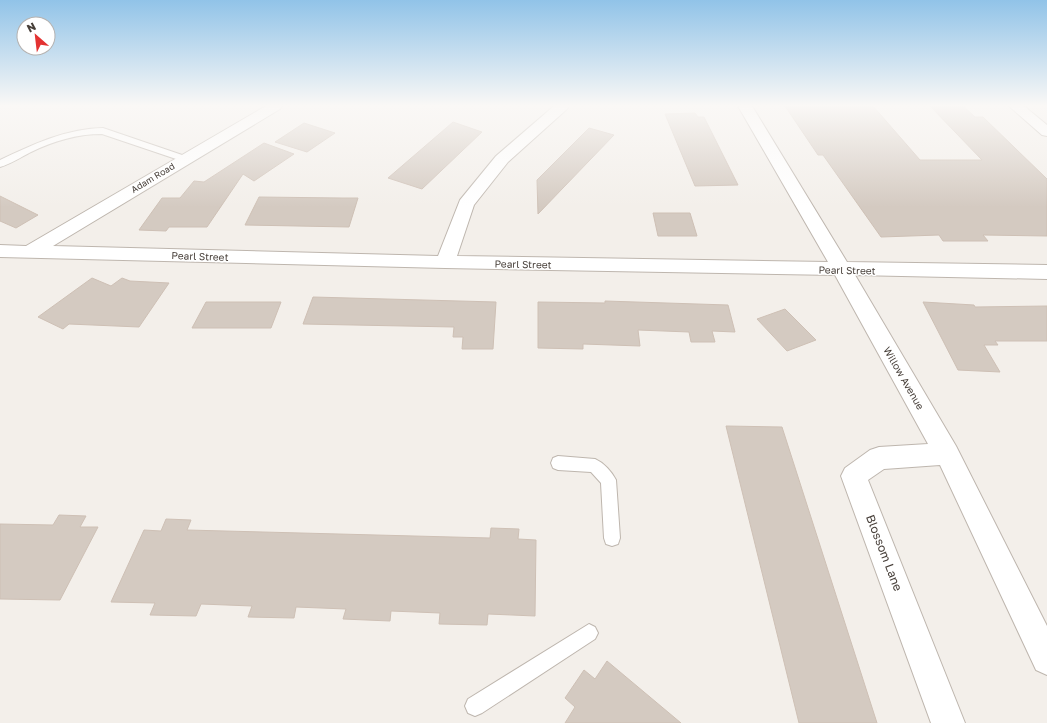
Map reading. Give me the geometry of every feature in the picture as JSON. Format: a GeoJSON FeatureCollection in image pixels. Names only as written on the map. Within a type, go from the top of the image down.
{"type":"FeatureCollection","features":[{"type":"Feature","properties":{"kind":"street","name":"Adam Road"},"geometry":{"type":"LineString","coordinates":[[31,251],[219,140]]}},
{"type":"Feature","properties":{"kind":"street"},"geometry":{"type":"LineString","coordinates":[[445,262],[466,204],[502,159],[524,140]]}},
{"type":"Feature","properties":{"kind":"street","name":"Willow Avenue"},"geometry":{"type":"LineString","coordinates":[[765,140],[842,270],[947,454],[1047,660]]}},
{"type":"Feature","properties":{"kind":"street","name":"Pearl Street"},"geometry":{"type":"LineString","coordinates":[[0,251],[842,270],[1047,272]]}},
{"type":"Feature","properties":{"kind":"street","name":"Blossom Lane"},"geometry":{"type":"LineString","coordinates":[[947,454],[879,458],[854,476],[948,723]]}},
{"type":"Feature","properties":{"kind":"lane"},"geometry":{"type":"LineString","coordinates":[[0,164],[49,140]]}},
{"type":"Feature","properties":{"kind":"lane"},"geometry":{"type":"LineString","coordinates":[[128,140],[185,160]]}},
{"type":"Feature","properties":{"kind":"lane"},"geometry":{"type":"LineString","coordinates":[[558,463],[595,466],[608,480],[612,538]]}},
{"type":"Feature","properties":{"kind":"lane"},"geometry":{"type":"LineString","coordinates":[[475,706],[589,633]]}},
{"type":"Feature","properties":{"kind":"building"},"geometry":{"type":"Polygon","coordinates":[[[278,140],[325,140],[307,152],[275,142],[278,140]]]}},
{"type":"Feature","properties":{"kind":"building"},"geometry":{"type":"Polygon","coordinates":[[[432,140],[474,140],[422,189],[388,178],[432,140]]]}},
{"type":"Feature","properties":{"kind":"building"},"geometry":{"type":"Polygon","coordinates":[[[577,140],[609,140],[538,214],[537,180],[577,140]]]}},
{"type":"Feature","properties":{"kind":"building"},"geometry":{"type":"Polygon","coordinates":[[[676,140],[715,140],[738,185],[695,186],[676,140]]]}},
{"type":"Feature","properties":{"kind":"building"},"geometry":{"type":"Polygon","coordinates":[[[808,140],[902,140],[920,160],[982,160],[962,140],[1006,140],[1047,179],[1047,236],[983,235],[988,241],[943,241],[939,235],[881,237],[823,155],[818,155],[808,140]]]}},
{"type":"Feature","properties":{"kind":"building"},"geometry":{"type":"Polygon","coordinates":[[[264,143],[294,154],[254,181],[243,174],[207,227],[169,227],[166,231],[139,230],[162,198],[180,198],[194,181],[204,182],[264,143]]]}},
{"type":"Feature","properties":{"kind":"building"},"geometry":{"type":"Polygon","coordinates":[[[0,196],[38,215],[16,228],[0,221],[0,196]]]}},
{"type":"Feature","properties":{"kind":"building"},"geometry":{"type":"Polygon","coordinates":[[[259,197],[358,198],[349,227],[245,225],[259,197]]]}},
{"type":"Feature","properties":{"kind":"building"},"geometry":{"type":"Polygon","coordinates":[[[653,213],[690,213],[697,236],[658,236],[653,213]]]}},
{"type":"Feature","properties":{"kind":"building"},"geometry":{"type":"Polygon","coordinates":[[[92,278],[111,286],[122,278],[130,281],[169,283],[139,327],[69,324],[63,329],[38,317],[92,278]]]}},
{"type":"Feature","properties":{"kind":"building"},"geometry":{"type":"Polygon","coordinates":[[[313,297],[496,302],[493,349],[462,349],[463,337],[453,337],[454,327],[303,324],[313,297]]]}},
{"type":"Feature","properties":{"kind":"building"},"geometry":{"type":"Polygon","coordinates":[[[605,301],[728,305],[735,332],[712,331],[715,342],[691,342],[689,332],[638,330],[640,346],[583,344],[583,349],[538,348],[538,302],[605,303],[605,301]]]}},
{"type":"Feature","properties":{"kind":"building"},"geometry":{"type":"Polygon","coordinates":[[[206,302],[281,302],[271,328],[192,328],[206,302]]]}},
{"type":"Feature","properties":{"kind":"building"},"geometry":{"type":"Polygon","coordinates":[[[923,302],[974,305],[975,307],[1047,306],[1047,341],[995,341],[998,345],[984,345],[1000,372],[958,370],[923,302]]]}},
{"type":"Feature","properties":{"kind":"building"},"geometry":{"type":"Polygon","coordinates":[[[785,309],[816,340],[787,351],[757,319],[785,309]]]}},
{"type":"Feature","properties":{"kind":"building"},"geometry":{"type":"Polygon","coordinates":[[[726,426],[782,427],[877,723],[799,723],[726,426]]]}},
{"type":"Feature","properties":{"kind":"building"},"geometry":{"type":"Polygon","coordinates":[[[59,515],[86,516],[80,527],[98,527],[60,600],[0,599],[0,524],[53,525],[59,515]]]}},
{"type":"Feature","properties":{"kind":"building"},"geometry":{"type":"Polygon","coordinates":[[[166,519],[191,520],[187,530],[490,538],[491,528],[519,529],[518,539],[536,540],[535,616],[488,614],[487,625],[439,624],[440,613],[391,611],[390,621],[343,619],[346,609],[296,607],[294,618],[248,617],[252,606],[201,604],[196,616],[150,615],[155,603],[111,602],[144,530],[161,531],[166,519]]]}},
{"type":"Feature","properties":{"kind":"building"},"geometry":{"type":"Polygon","coordinates":[[[607,661],[681,723],[565,723],[575,707],[565,698],[584,670],[595,679],[607,661]]]}}]}
